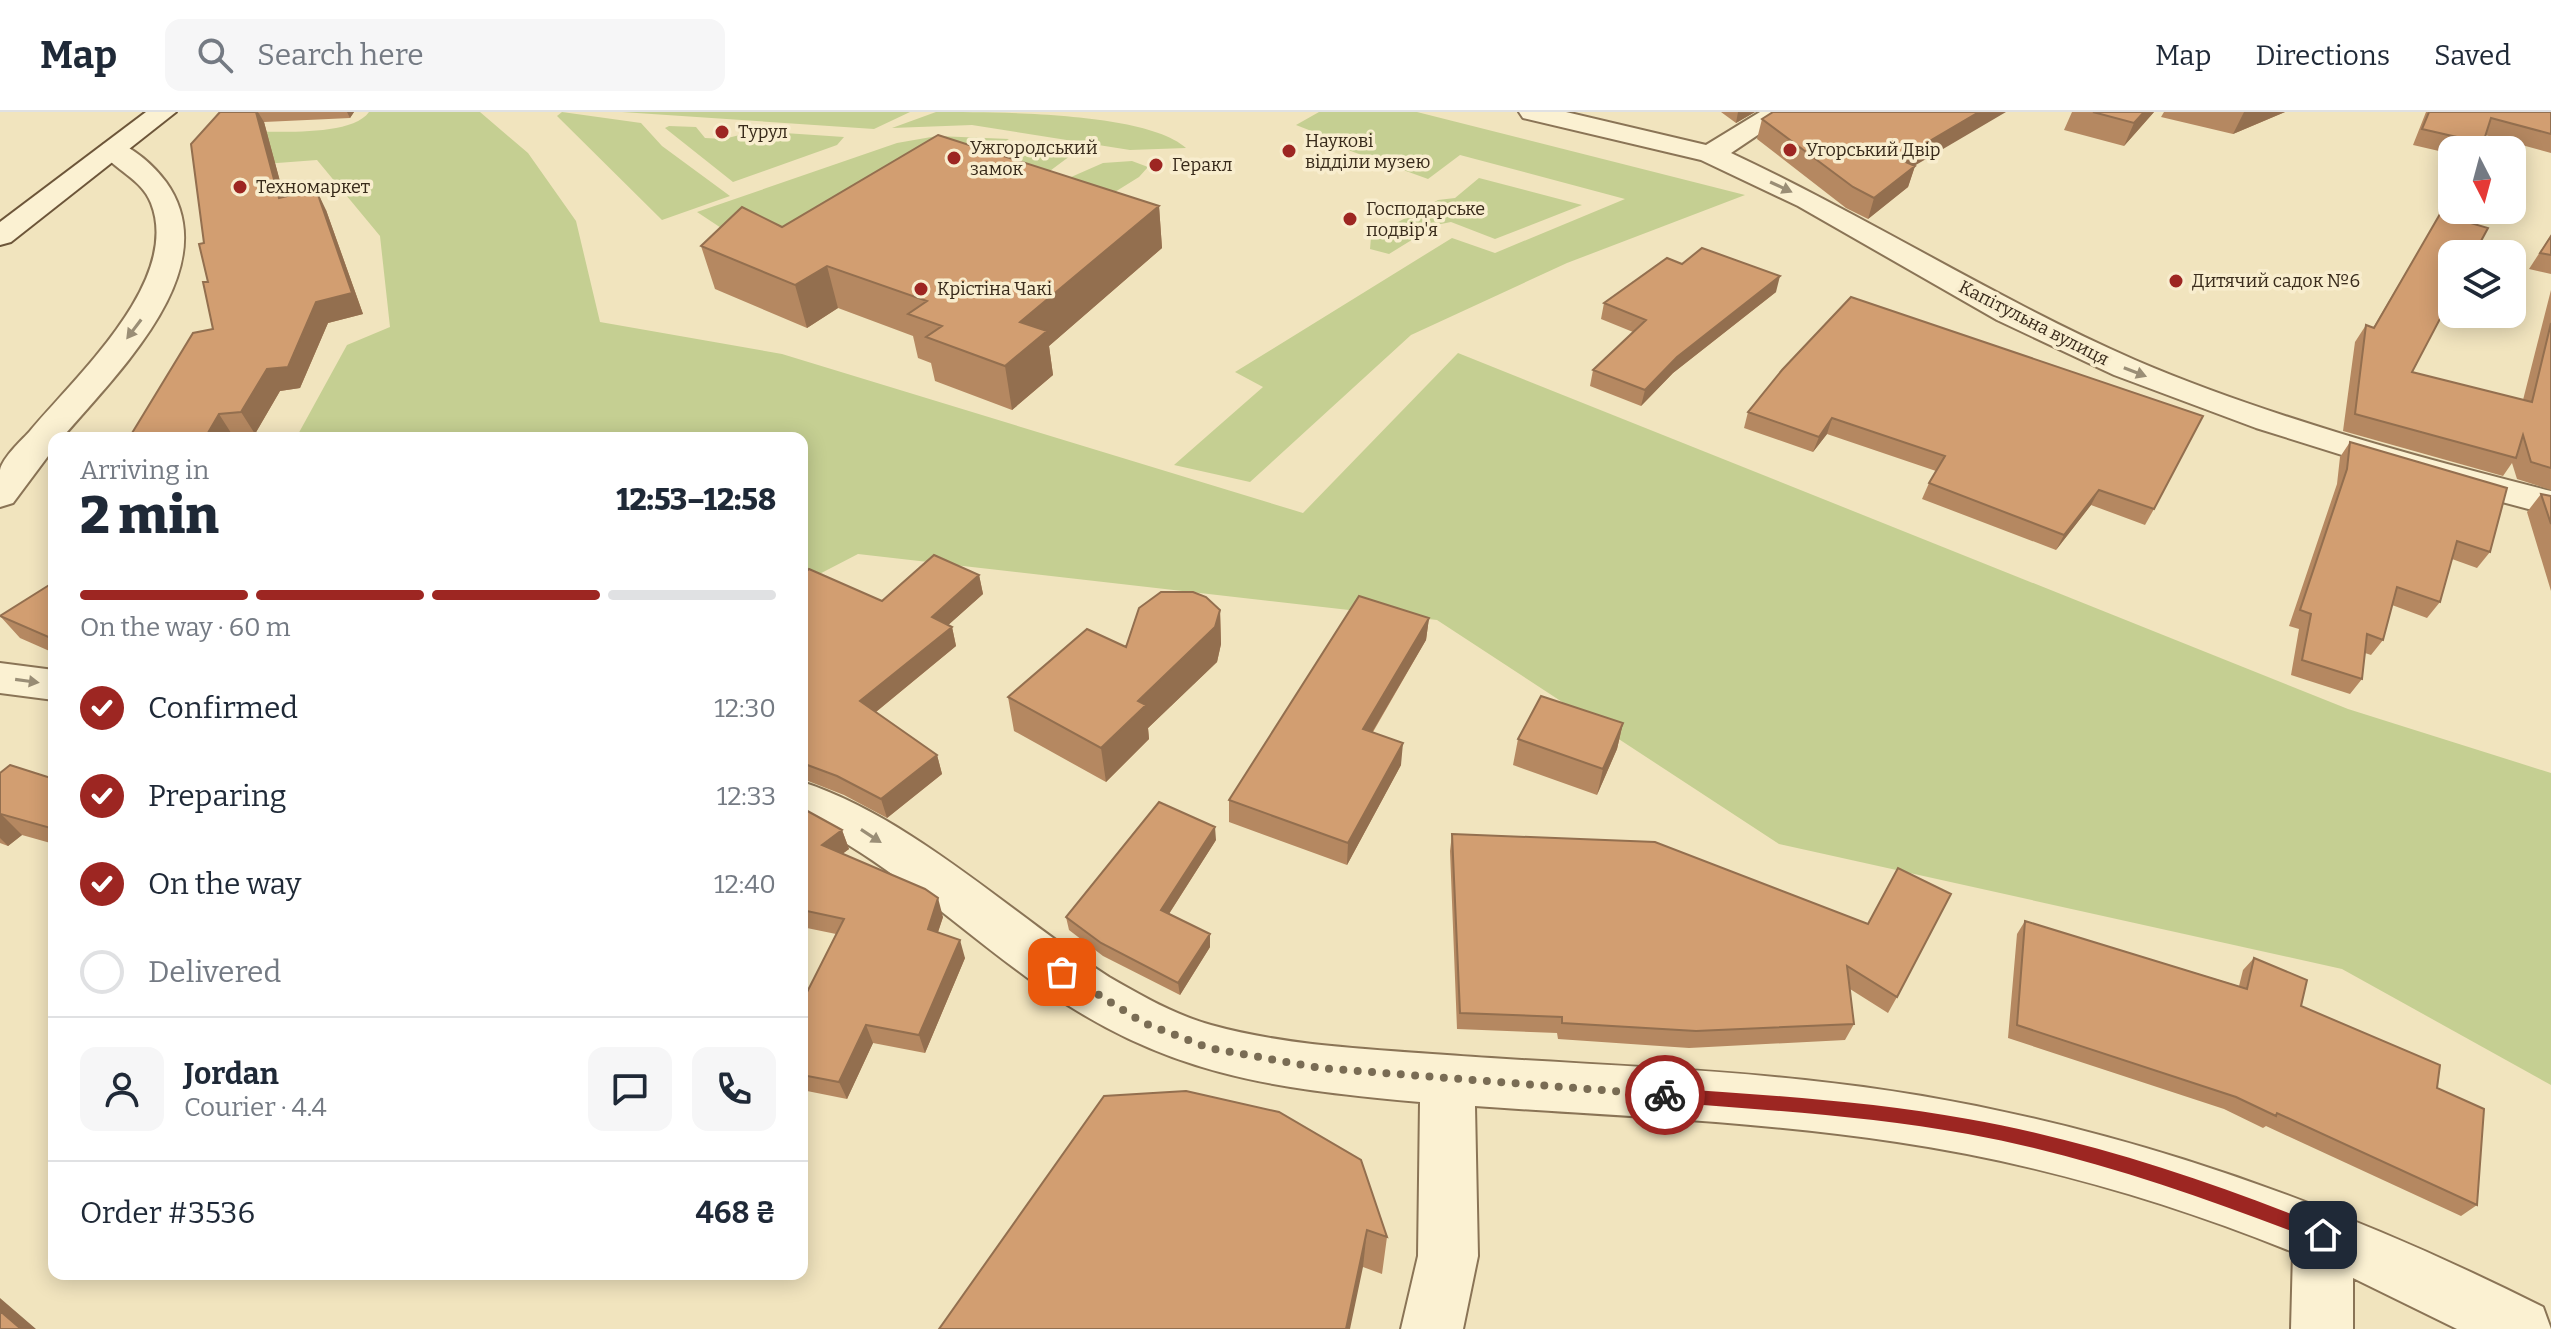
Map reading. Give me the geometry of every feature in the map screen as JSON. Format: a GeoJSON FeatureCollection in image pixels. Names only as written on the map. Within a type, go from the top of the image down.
{"type":"FeatureCollection","features":[{"type":"Feature","properties":{"kind":"street"},"geometry":{"type":"LineString","coordinates":[[0,236],[163,112]]}},
{"type":"Feature","properties":{"kind":"street","name":"Капітульна вулиця"},"geometry":{"type":"LineString","coordinates":[[1532,112],[1710,154],[1808,200],[2008,313],[2126,368],[2269,420],[2451,477],[2551,503]]}},
{"type":"Feature","properties":{"kind":"street"},"geometry":{"type":"LineString","coordinates":[[1710,154],[1779,112]]}},
{"type":"Feature","properties":{"kind":"street"},"geometry":{"type":"LineString","coordinates":[[51,432],[139,323],[161,286],[170,260],[172,230],[158,190],[141,167],[114,150]]}},
{"type":"Feature","properties":{"kind":"street"},"geometry":{"type":"LineString","coordinates":[[0,495],[48,436]]}},
{"type":"Feature","properties":{"kind":"street"},"geometry":{"type":"LineString","coordinates":[[0,678],[48,684]]}},
{"type":"Feature","properties":{"kind":"street"},"geometry":{"type":"LineString","coordinates":[[808,803],[866,832],[1085,989],[1144,1023],[1209,1048],[1320,1068],[1806,1105],[1966,1126],[2038,1142],[2203,1189],[2323,1235],[2521,1329]]}},
{"type":"Feature","properties":{"kind":"street"},"geometry":{"type":"LineString","coordinates":[[1432,1329],[1448,1256],[1447,1079]]}},
{"type":"Feature","properties":{"kind":"street"},"geometry":{"type":"LineString","coordinates":[[2322,1329],[2323,1235]]}},
{"type":"Feature","properties":{"kind":"green space"},"geometry":{"type":"Polygon","coordinates":[[[369,112],[480,112],[528,153],[576,221],[600,322],[782,354],[1303,513],[1458,353],[2348,709],[2551,773],[2551,1085],[2342,969],[1779,844],[1437,620],[858,554],[808,580],[808,432],[299,432],[347,345],[390,327],[380,236],[317,160],[226,167],[256,132],[333,129],[360,120],[369,112]]]}},
{"type":"Feature","properties":{"kind":"green space"},"geometry":{"type":"Polygon","coordinates":[[[562,112],[641,123],[662,146],[730,196],[662,220],[557,116],[562,112]]]}},
{"type":"Feature","properties":{"kind":"green space"},"geometry":{"type":"Polygon","coordinates":[[[622,112],[910,112],[874,129],[622,112]]]}},
{"type":"Feature","properties":{"kind":"green space"},"geometry":{"type":"Polygon","coordinates":[[[936,112],[1032,114],[1106,121],[1167,136],[1186,148],[1130,150],[972,125],[892,128],[936,112]]]}},
{"type":"Feature","properties":{"kind":"green space"},"geometry":{"type":"Polygon","coordinates":[[[1319,112],[1417,112],[1745,195],[1567,263],[1411,335],[1250,482],[1174,465],[1263,387],[1235,372],[1452,238],[1495,253],[1625,199],[1460,155],[1428,179],[1312,137],[1314,132],[1296,125],[1319,112]]]}},
{"type":"Feature","properties":{"kind":"green space"},"geometry":{"type":"Polygon","coordinates":[[[696,127],[705,138],[724,139],[755,131],[844,137],[837,145],[733,182],[665,128],[696,127]]]}},
{"type":"Feature","properties":{"kind":"green space"},"geometry":{"type":"Polygon","coordinates":[[[937,136],[1009,139],[962,167],[768,259],[697,212],[897,143],[937,136]]]}},
{"type":"Feature","properties":{"kind":"green space"},"geometry":{"type":"Polygon","coordinates":[[[1025,142],[1074,153],[1019,194],[976,172],[1025,142]]]}},
{"type":"Feature","properties":{"kind":"green space"},"geometry":{"type":"Polygon","coordinates":[[[1132,161],[1148,167],[1139,177],[1102,200],[1062,181],[1103,163],[1132,161]]]}},
{"type":"Feature","properties":{"kind":"green space"},"geometry":{"type":"Polygon","coordinates":[[[1479,178],[1582,205],[1495,239],[1451,222],[1436,225],[1389,254],[1370,249],[1371,237],[1438,200],[1455,198],[1479,178]]]}},
{"type":"Feature","properties":{"kind":"building"},"geometry":{"type":"Polygon","coordinates":[[[220,112],[256,112],[279,198],[316,189],[352,293],[316,302],[288,367],[267,369],[241,412],[219,414],[208,432],[133,432],[193,333],[213,329],[203,282],[208,282],[199,244],[204,243],[191,144],[220,112]]]}},
{"type":"Feature","properties":{"kind":"building"},"geometry":{"type":"Polygon","coordinates":[[[1773,112],[1979,112],[1899,159],[1915,166],[1874,198],[1853,187],[1762,119],[1773,112]]]}},
{"type":"Feature","properties":{"kind":"building"},"geometry":{"type":"Polygon","coordinates":[[[2093,112],[2144,112],[2134,123],[2093,112]]]}},
{"type":"Feature","properties":{"kind":"building"},"geometry":{"type":"Polygon","coordinates":[[[2429,112],[2551,112],[2551,134],[2491,118],[2485,136],[2452,136],[2422,129],[2429,112]]]}},
{"type":"Feature","properties":{"kind":"building"},"geometry":{"type":"Polygon","coordinates":[[[938,135],[1159,206],[1020,322],[1047,331],[1005,366],[926,337],[942,326],[908,314],[927,301],[827,266],[795,285],[701,246],[742,207],[782,227],[938,135]]]}},
{"type":"Feature","properties":{"kind":"building"},"geometry":{"type":"Polygon","coordinates":[[[2438,217],[2438,224],[2474,224],[2488,228],[2482,240],[2438,240],[2438,323],[2412,372],[2532,402],[2551,323],[2551,468],[2531,462],[2523,435],[2516,458],[2355,414],[2366,325],[2374,328],[2438,217]]]}},
{"type":"Feature","properties":{"kind":"building"},"geometry":{"type":"Polygon","coordinates":[[[2551,236],[2551,255],[2540,253],[2551,236]]]}},
{"type":"Feature","properties":{"kind":"building"},"geometry":{"type":"Polygon","coordinates":[[[1702,248],[1780,276],[1677,357],[1645,390],[1593,370],[1646,320],[1604,303],[1667,258],[1682,264],[1702,248]]]}},
{"type":"Feature","properties":{"kind":"building"},"geometry":{"type":"Polygon","coordinates":[[[1851,297],[2203,416],[2154,509],[2099,490],[2064,535],[1929,483],[1945,456],[1832,418],[1819,437],[1748,412],[1782,370],[1851,297]]]}},
{"type":"Feature","properties":{"kind":"building"},"geometry":{"type":"Polygon","coordinates":[[[2350,442],[2507,488],[2490,552],[2457,541],[2440,602],[2397,587],[2383,640],[2367,634],[2362,679],[2302,660],[2311,614],[2300,610],[2347,469],[2350,442]]]}},
{"type":"Feature","properties":{"kind":"building"},"geometry":{"type":"Polygon","coordinates":[[[2541,494],[2551,496],[2551,524],[2541,494]]]}},
{"type":"Feature","properties":{"kind":"building"},"geometry":{"type":"Polygon","coordinates":[[[934,555],[979,575],[932,617],[952,627],[860,701],[937,755],[881,799],[837,776],[808,765],[808,570],[882,601],[934,555]]]}},
{"type":"Feature","properties":{"kind":"building"},"geometry":{"type":"Polygon","coordinates":[[[48,586],[48,637],[0,616],[48,586]]]}},
{"type":"Feature","properties":{"kind":"building"},"geometry":{"type":"Polygon","coordinates":[[[1161,592],[1193,592],[1206,597],[1220,610],[1215,627],[1138,701],[1146,705],[1101,748],[1008,697],[1087,629],[1126,647],[1139,608],[1161,592]]]}},
{"type":"Feature","properties":{"kind":"building"},"geometry":{"type":"Polygon","coordinates":[[[1359,596],[1429,618],[1363,729],[1403,743],[1348,843],[1229,800],[1359,596]]]}},
{"type":"Feature","properties":{"kind":"building"},"geometry":{"type":"Polygon","coordinates":[[[1541,696],[1623,723],[1603,769],[1518,739],[1541,696]]]}},
{"type":"Feature","properties":{"kind":"building"},"geometry":{"type":"Polygon","coordinates":[[[10,765],[48,777],[48,827],[0,815],[0,773],[10,765]]]}},
{"type":"Feature","properties":{"kind":"building"},"geometry":{"type":"Polygon","coordinates":[[[1159,802],[1215,827],[1161,910],[1210,934],[1178,983],[1101,943],[1066,917],[1159,802]]]}},
{"type":"Feature","properties":{"kind":"building"},"geometry":{"type":"Polygon","coordinates":[[[808,811],[842,830],[822,845],[925,889],[938,898],[928,929],[960,940],[919,1035],[866,1025],[839,1082],[808,1076],[808,990],[844,919],[808,911],[808,811]]]}},
{"type":"Feature","properties":{"kind":"building"},"geometry":{"type":"Polygon","coordinates":[[[1452,834],[1655,842],[1868,924],[1898,868],[1951,894],[1897,997],[1847,966],[1854,1024],[1696,1031],[1562,1023],[1562,1017],[1460,1013],[1452,834]]]}},
{"type":"Feature","properties":{"kind":"building"},"geometry":{"type":"Polygon","coordinates":[[[2025,921],[2247,989],[2254,958],[2307,980],[2301,1006],[2440,1065],[2437,1088],[2484,1109],[2477,1205],[2277,1113],[2276,1116],[2236,1097],[2017,1025],[2025,921]]]}},
{"type":"Feature","properties":{"kind":"building"},"geometry":{"type":"Polygon","coordinates":[[[1186,1091],[1279,1112],[1361,1160],[1387,1237],[1367,1230],[1346,1329],[939,1329],[1104,1096],[1186,1091]]]}},
{"type":"Feature","properties":{"kind":"building"},"geometry":{"type":"Polygon","coordinates":[[[0,1311],[21,1329],[0,1329],[0,1311]]]}},
{"type":"Feature","properties":{"kind":"way so far"},"geometry":{"type":"LineString","coordinates":[[1062,972],[1144,1023],[1209,1048],[1320,1068],[1665,1095]]}},
{"type":"Feature","properties":{"kind":"place","name":"Турул"},"geometry":{"type":"Point","coordinates":[722,132]}},
{"type":"Feature","properties":{"kind":"place","name":"Угорський Двір"},"geometry":{"type":"Point","coordinates":[1790,150]}},
{"type":"Feature","properties":{"kind":"place","name":"Наукові відділи музею"},"geometry":{"type":"Point","coordinates":[1289,151]}},
{"type":"Feature","properties":{"kind":"place","name":"Ужгородський замок"},"geometry":{"type":"Point","coordinates":[954,158]}},
{"type":"Feature","properties":{"kind":"place","name":"Геракл"},"geometry":{"type":"Point","coordinates":[1156,165]}},
{"type":"Feature","properties":{"kind":"place","name":"Техномаркет"},"geometry":{"type":"Point","coordinates":[240,187]}},
{"type":"Feature","properties":{"kind":"place","name":"Господарське подвір'я"},"geometry":{"type":"Point","coordinates":[1350,219]}},
{"type":"Feature","properties":{"kind":"place","name":"Дитячий садок №6"},"geometry":{"type":"Point","coordinates":[2176,281]}},
{"type":"Feature","properties":{"kind":"place","name":"Крістіна Чакі"},"geometry":{"type":"Point","coordinates":[921,289]}},
{"type":"Feature","properties":{"kind":"route"},"geometry":{"type":"LineString","coordinates":[[1665,1095],[1806,1105],[1966,1126],[2014,1136],[2203,1189],[2323,1235]]}}]}
